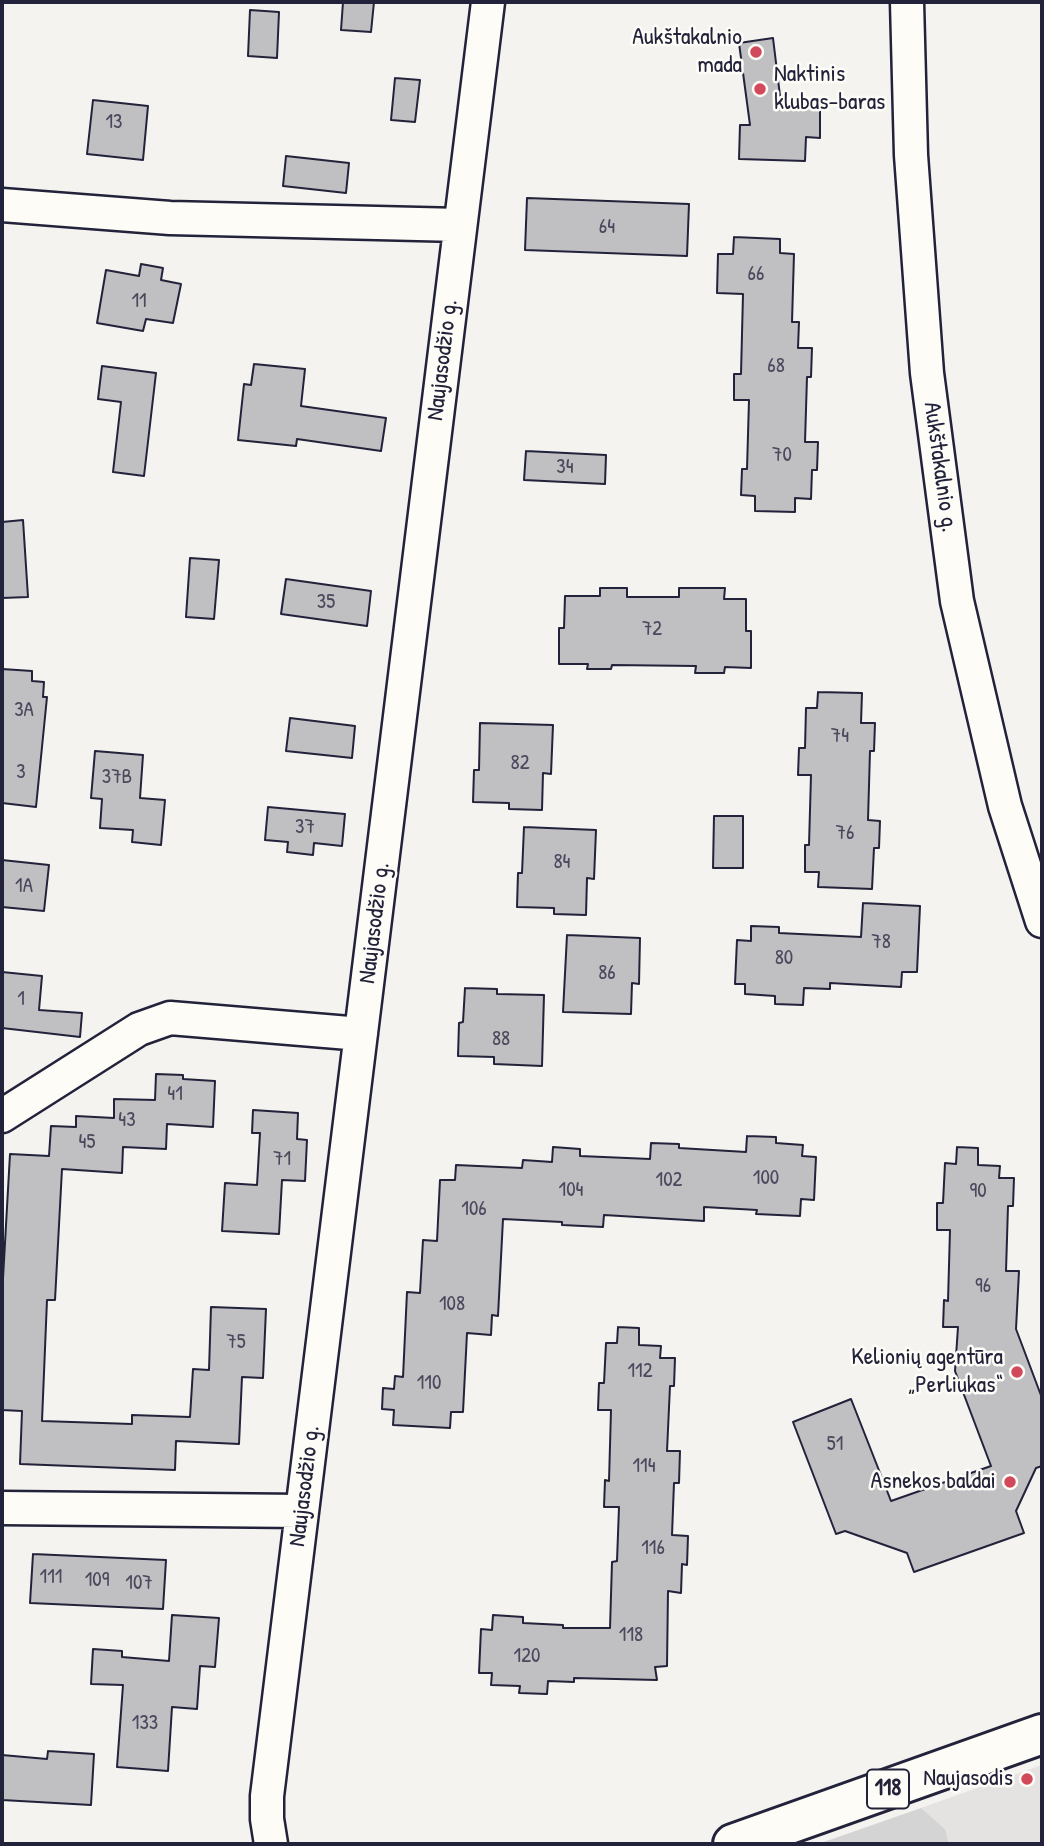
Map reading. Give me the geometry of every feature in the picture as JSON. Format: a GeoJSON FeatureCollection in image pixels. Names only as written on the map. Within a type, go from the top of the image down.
{"type":"FeatureCollection","features":[{"type":"Feature","properties":{"kind":"main road","name":"118"},"geometry":{"type":"LineString","coordinates":[[733,1844],[1042,1734]]}},
{"type":"Feature","properties":{"kind":"street","name":"Naujasodžio g."},"geometry":{"type":"LineString","coordinates":[[271,1844],[267,1796],[488,2]]}},
{"type":"Feature","properties":{"kind":"street","name":"Aukštakalnio g."},"geometry":{"type":"LineString","coordinates":[[906,2],[911,155],[927,373],[957,601],[1005,806],[1042,921]]}},
{"type":"Feature","properties":{"kind":"street"},"geometry":{"type":"LineString","coordinates":[[2,205],[170,218],[460,225]]}},
{"type":"Feature","properties":{"kind":"street"},"geometry":{"type":"LineString","coordinates":[[2,1115],[139,1029],[170,1018],[361,1034]]}},
{"type":"Feature","properties":{"kind":"street"},"geometry":{"type":"LineString","coordinates":[[2,1508],[302,1511]]}},
{"type":"Feature","properties":{"kind":"shaded area"},"geometry":{"type":"Polygon","coordinates":[[[1042,1765],[1042,1844],[949,1844],[945,1829],[921,1808],[1042,1765]]]}},
{"type":"Feature","properties":{"kind":"shaded area"},"geometry":{"type":"Polygon","coordinates":[[[921,1808],[945,1829],[949,1844],[818,1844],[921,1808]]]}},
{"type":"Feature","properties":{"kind":"building"},"geometry":{"type":"Polygon","coordinates":[[[343,2],[374,2],[371,32],[341,30],[343,2]]]}},
{"type":"Feature","properties":{"kind":"building"},"geometry":{"type":"Polygon","coordinates":[[[250,10],[279,12],[277,58],[248,56],[250,10]]]}},
{"type":"Feature","properties":{"kind":"building"},"geometry":{"type":"Polygon","coordinates":[[[773,38],[781,104],[820,106],[820,138],[806,137],[805,161],[739,159],[740,125],[750,125],[739,43],[773,38]]]}},
{"type":"Feature","properties":{"kind":"building"},"geometry":{"type":"Polygon","coordinates":[[[395,78],[420,80],[415,122],[391,120],[395,78]]]}},
{"type":"Feature","properties":{"kind":"building"},"geometry":{"type":"Polygon","coordinates":[[[93,100],[148,106],[143,160],[87,154],[93,100]]]}},
{"type":"Feature","properties":{"kind":"building"},"geometry":{"type":"Polygon","coordinates":[[[286,156],[349,163],[346,193],[283,186],[286,156]]]}},
{"type":"Feature","properties":{"kind":"building"},"geometry":{"type":"Polygon","coordinates":[[[527,198],[689,204],[687,256],[525,250],[527,198]]]}},
{"type":"Feature","properties":{"kind":"building"},"geometry":{"type":"Polygon","coordinates":[[[734,237],[780,239],[780,253],[794,254],[792,322],[799,322],[798,348],[812,348],[811,377],[807,377],[805,442],[818,442],[817,470],[812,470],[811,499],[795,498],[795,512],[755,511],[755,496],[741,495],[742,469],[747,469],[749,400],[734,400],[734,374],[741,374],[743,294],[717,293],[718,254],[733,254],[734,237]]]}},
{"type":"Feature","properties":{"kind":"building"},"geometry":{"type":"Polygon","coordinates":[[[141,264],[163,268],[161,280],[181,284],[173,323],[146,319],[143,331],[97,323],[106,270],[139,276],[141,264]]]}},
{"type":"Feature","properties":{"kind":"building"},"geometry":{"type":"Polygon","coordinates":[[[254,364],[305,369],[301,406],[386,418],[381,451],[297,439],[296,446],[238,440],[244,384],[251,385],[254,364]]]}},
{"type":"Feature","properties":{"kind":"building"},"geometry":{"type":"Polygon","coordinates":[[[102,366],[156,373],[144,476],[113,472],[121,402],[98,399],[102,366]]]}},
{"type":"Feature","properties":{"kind":"building"},"geometry":{"type":"Polygon","coordinates":[[[526,451],[606,455],[605,484],[524,480],[526,451]]]}},
{"type":"Feature","properties":{"kind":"building"},"geometry":{"type":"Polygon","coordinates":[[[23,520],[28,597],[2,598],[2,522],[23,520]]]}},
{"type":"Feature","properties":{"kind":"building"},"geometry":{"type":"Polygon","coordinates":[[[190,558],[219,560],[214,619],[186,617],[190,558]]]}},
{"type":"Feature","properties":{"kind":"building"},"geometry":{"type":"Polygon","coordinates":[[[286,579],[371,591],[367,626],[281,614],[286,579]]]}},
{"type":"Feature","properties":{"kind":"building"},"geometry":{"type":"Polygon","coordinates":[[[600,588],[627,588],[627,597],[679,597],[679,588],[725,588],[724,599],[746,599],[746,631],[751,631],[751,668],[725,667],[724,673],[695,673],[696,666],[612,665],[611,669],[587,669],[588,664],[559,664],[559,628],[564,628],[565,596],[600,596],[600,588]]]}},
{"type":"Feature","properties":{"kind":"building"},"geometry":{"type":"Polygon","coordinates":[[[2,669],[32,671],[32,681],[44,682],[43,697],[47,697],[36,807],[2,803],[2,669]]]}},
{"type":"Feature","properties":{"kind":"building"},"geometry":{"type":"Polygon","coordinates":[[[818,692],[862,693],[861,723],[875,723],[874,751],[870,751],[868,820],[880,821],[879,848],[874,848],[872,889],[818,887],[819,872],[805,872],[805,845],[809,845],[811,775],[798,775],[799,748],[805,748],[806,708],[817,708],[818,692]]]}},
{"type":"Feature","properties":{"kind":"building"},"geometry":{"type":"Polygon","coordinates":[[[290,718],[355,726],[352,758],[286,751],[290,718]]]}},
{"type":"Feature","properties":{"kind":"building"},"geometry":{"type":"Polygon","coordinates":[[[480,723],[553,725],[551,774],[543,773],[542,810],[509,809],[509,803],[473,802],[474,770],[479,770],[480,723]]]}},
{"type":"Feature","properties":{"kind":"building"},"geometry":{"type":"Polygon","coordinates":[[[95,751],[143,755],[140,798],[165,800],[161,845],[132,842],[133,830],[100,828],[102,799],[91,798],[95,751]]]}},
{"type":"Feature","properties":{"kind":"building"},"geometry":{"type":"Polygon","coordinates":[[[268,807],[345,814],[342,846],[314,843],[313,855],[287,852],[288,842],[265,840],[268,807]]]}},
{"type":"Feature","properties":{"kind":"building"},"geometry":{"type":"Polygon","coordinates":[[[714,816],[743,816],[743,868],[713,868],[714,816]]]}},
{"type":"Feature","properties":{"kind":"building"},"geometry":{"type":"Polygon","coordinates":[[[524,827],[596,830],[594,879],[587,878],[586,915],[554,914],[554,908],[517,907],[524,827]]]}},
{"type":"Feature","properties":{"kind":"building"},"geometry":{"type":"Polygon","coordinates":[[[2,860],[49,865],[44,911],[2,907],[2,860]]]}},
{"type":"Feature","properties":{"kind":"building"},"geometry":{"type":"Polygon","coordinates":[[[863,903],[920,906],[917,972],[902,972],[901,987],[830,983],[830,989],[804,988],[803,1005],[775,1004],[775,996],[745,994],[745,984],[735,984],[737,940],[751,941],[751,926],[779,927],[779,933],[861,937],[863,903]]]}},
{"type":"Feature","properties":{"kind":"building"},"geometry":{"type":"Polygon","coordinates":[[[567,935],[640,938],[639,984],[632,983],[631,1014],[563,1012],[567,935]]]}},
{"type":"Feature","properties":{"kind":"building"},"geometry":{"type":"Polygon","coordinates":[[[2,972],[42,976],[39,1010],[82,1013],[80,1037],[2,1028],[2,972]]]}},
{"type":"Feature","properties":{"kind":"building"},"geometry":{"type":"Polygon","coordinates":[[[465,988],[497,989],[497,994],[544,995],[542,1066],[494,1064],[494,1057],[458,1056],[459,1023],[463,1022],[465,988]]]}},
{"type":"Feature","properties":{"kind":"building"},"geometry":{"type":"Polygon","coordinates":[[[156,1074],[183,1075],[183,1079],[215,1081],[213,1127],[167,1124],[166,1149],[123,1147],[122,1173],[62,1169],[55,1300],[47,1300],[42,1421],[132,1424],[132,1415],[190,1417],[193,1369],[209,1370],[211,1307],[266,1309],[263,1378],[242,1377],[239,1444],[176,1441],[175,1470],[20,1464],[22,1411],[2,1410],[2,1296],[10,1154],[49,1156],[51,1126],[76,1127],[76,1116],[114,1118],[114,1099],[155,1100],[156,1074]]]}},
{"type":"Feature","properties":{"kind":"building"},"geometry":{"type":"Polygon","coordinates":[[[253,1110],[298,1113],[297,1139],[307,1140],[305,1181],[282,1180],[279,1234],[222,1231],[225,1183],[257,1185],[260,1133],[252,1133],[253,1110]]]}},
{"type":"Feature","properties":{"kind":"building"},"geometry":{"type":"Polygon","coordinates":[[[747,1136],[776,1137],[776,1143],[803,1145],[802,1156],[816,1157],[814,1200],[801,1199],[800,1216],[756,1214],[757,1210],[704,1207],[704,1221],[604,1215],[603,1227],[503,1219],[498,1316],[492,1315],[491,1335],[467,1333],[463,1412],[451,1412],[450,1428],[393,1425],[394,1410],[382,1409],[383,1388],[394,1389],[395,1376],[403,1377],[407,1292],[420,1293],[423,1240],[437,1241],[440,1180],[455,1180],[456,1165],[522,1168],[523,1160],[552,1162],[553,1147],[580,1149],[580,1156],[650,1159],[651,1143],[679,1144],[679,1148],[746,1152],[747,1136]]]}},
{"type":"Feature","properties":{"kind":"building"},"geometry":{"type":"Polygon","coordinates":[[[957,1147],[978,1148],[978,1165],[1000,1166],[999,1178],[1014,1178],[1013,1206],[1008,1206],[1006,1271],[1019,1271],[1016,1329],[1042,1398],[1042,1466],[1036,1468],[1016,1511],[1024,1533],[914,1572],[907,1553],[845,1531],[836,1534],[793,1422],[851,1399],[891,1501],[991,1466],[955,1371],[958,1327],[943,1327],[944,1300],[948,1301],[950,1230],[937,1230],[937,1203],[943,1203],[945,1163],[956,1164],[957,1147]]]}},
{"type":"Feature","properties":{"kind":"building"},"geometry":{"type":"Polygon","coordinates":[[[618,1327],[639,1328],[639,1345],[661,1346],[660,1358],[675,1358],[674,1386],[670,1386],[667,1451],[680,1451],[679,1483],[674,1483],[672,1535],[688,1536],[687,1565],[682,1564],[681,1593],[668,1591],[667,1666],[655,1667],[657,1680],[574,1678],[574,1682],[548,1681],[547,1694],[519,1693],[520,1686],[491,1685],[492,1673],[479,1673],[481,1629],[492,1630],[493,1615],[523,1617],[523,1623],[563,1625],[563,1628],[610,1628],[612,1562],[617,1561],[619,1507],[604,1507],[605,1480],[609,1481],[611,1410],[598,1410],[599,1383],[604,1383],[606,1343],[617,1343],[618,1327]]]}},
{"type":"Feature","properties":{"kind":"building"},"geometry":{"type":"Polygon","coordinates":[[[33,1554],[166,1560],[163,1609],[30,1603],[33,1554]]]}},
{"type":"Feature","properties":{"kind":"building"},"geometry":{"type":"Polygon","coordinates":[[[172,1615],[219,1618],[215,1667],[200,1666],[197,1709],[172,1707],[168,1771],[117,1767],[123,1685],[91,1684],[93,1649],[122,1651],[122,1657],[169,1661],[172,1615]]]}},
{"type":"Feature","properties":{"kind":"building"},"geometry":{"type":"Polygon","coordinates":[[[48,1751],[94,1754],[91,1805],[2,1800],[2,1755],[47,1759],[48,1751]]]}},
{"type":"Feature","properties":{"kind":"place","name":"Aukštakalnio mada"},"geometry":{"type":"Point","coordinates":[756,52]}},
{"type":"Feature","properties":{"kind":"place","name":"Naktinis klubas-baras"},"geometry":{"type":"Point","coordinates":[760,89]}},
{"type":"Feature","properties":{"kind":"place","name":"Kelionių agentūra „Perliukas“"},"geometry":{"type":"Point","coordinates":[1017,1372]}},
{"type":"Feature","properties":{"kind":"place","name":"Asnekos baldai"},"geometry":{"type":"Point","coordinates":[1010,1482]}},
{"type":"Feature","properties":{"kind":"place","name":"Naujasodis"},"geometry":{"type":"Point","coordinates":[1027,1779]}}]}
